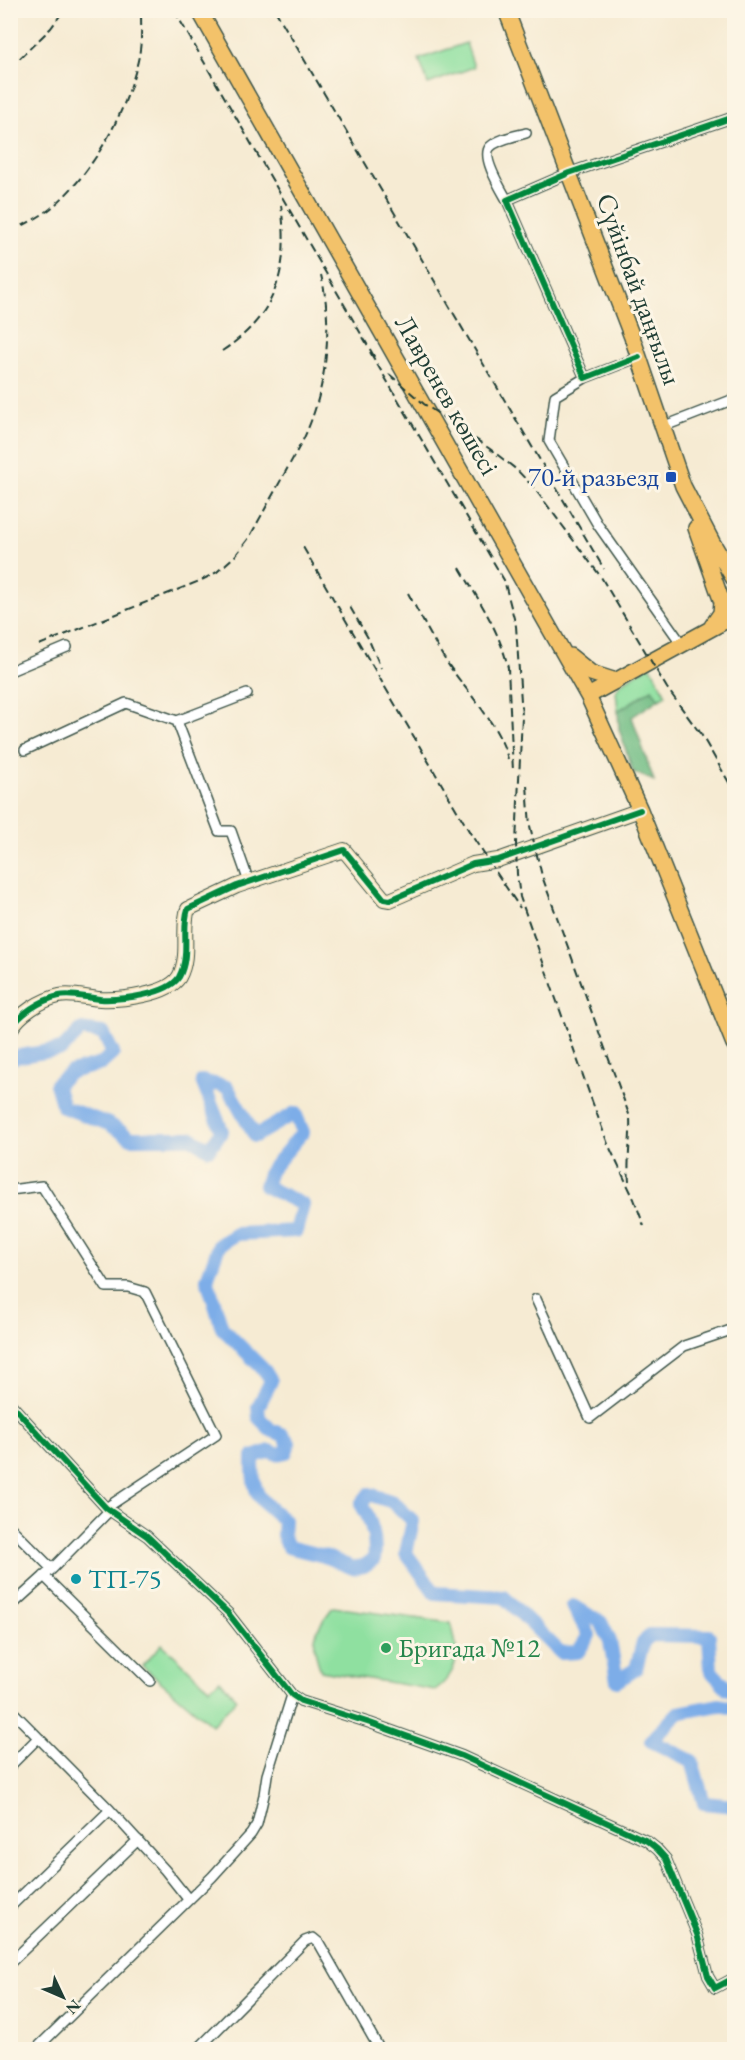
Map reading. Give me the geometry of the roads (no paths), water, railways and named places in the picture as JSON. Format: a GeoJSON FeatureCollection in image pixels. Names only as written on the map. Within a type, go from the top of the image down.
{"type":"FeatureCollection","features":[{"type":"Feature","properties":{"kind":"main road","name":"Лавренев көшесі"},"geometry":{"type":"LineString","coordinates":[[199,10],[588,696],[640,810],[735,1044]]}},
{"type":"Feature","properties":{"kind":"main road","name":"Сүйінбай даңғылы"},"geometry":{"type":"LineString","coordinates":[[506,10],[639,357],[683,486],[712,542],[735,579]]}},
{"type":"Feature","properties":{"kind":"main road"},"geometry":{"type":"LineString","coordinates":[[683,486],[722,602],[722,625]]}},
{"type":"Feature","properties":{"kind":"main road"},"geometry":{"type":"LineString","coordinates":[[588,696],[681,643],[722,625],[735,616]]}},
{"type":"Feature","properties":{"kind":"main road"},"geometry":{"type":"LineString","coordinates":[[557,643],[591,674],[616,681]]}},
{"type":"Feature","properties":{"kind":"street"},"geometry":{"type":"LineString","coordinates":[[507,200],[569,173],[735,117]]}},
{"type":"Feature","properties":{"kind":"street"},"geometry":{"type":"LineString","coordinates":[[526,133],[492,145],[487,155],[585,378]]}},
{"type":"Feature","properties":{"kind":"street"},"geometry":{"type":"LineString","coordinates":[[639,357],[585,378],[555,396],[549,441],[598,525],[681,643]]}},
{"type":"Feature","properties":{"kind":"street"},"geometry":{"type":"LineString","coordinates":[[662,427],[735,399]]}},
{"type":"Feature","properties":{"kind":"street"},"geometry":{"type":"LineString","coordinates":[[10,671],[67,647]]}},
{"type":"Feature","properties":{"kind":"street"},"geometry":{"type":"LineString","coordinates":[[25,750],[126,703],[177,721],[247,694]]}},
{"type":"Feature","properties":{"kind":"street"},"geometry":{"type":"LineString","coordinates":[[177,721],[219,831],[231,831],[249,882]]}},
{"type":"Feature","properties":{"kind":"street"},"geometry":{"type":"LineString","coordinates":[[10,1030],[16,1020],[41,1003],[61,995],[103,999],[169,987],[178,978],[183,963],[187,942],[186,915],[188,909],[249,882],[344,850],[384,899],[390,900],[473,864],[498,860],[640,810]]}},
{"type":"Feature","properties":{"kind":"street"},"geometry":{"type":"LineString","coordinates":[[10,1190],[42,1186],[106,1287],[128,1287],[145,1292],[216,1435],[108,1509],[52,1569],[10,1607]]}},
{"type":"Feature","properties":{"kind":"street"},"geometry":{"type":"LineString","coordinates":[[536,1299],[590,1418],[684,1346],[735,1329]]}},
{"type":"Feature","properties":{"kind":"street"},"geometry":{"type":"LineString","coordinates":[[10,1403],[108,1509],[147,1536],[228,1613],[292,1695],[300,1701],[462,1756],[647,1841],[666,1859],[697,1934],[708,1976],[715,1988],[735,1978]]}},
{"type":"Feature","properties":{"kind":"street"},"geometry":{"type":"LineString","coordinates":[[10,1527],[52,1569]]}},
{"type":"Feature","properties":{"kind":"street"},"geometry":{"type":"LineString","coordinates":[[44,1576],[150,1681]]}},
{"type":"Feature","properties":{"kind":"street"},"geometry":{"type":"LineString","coordinates":[[35,2049],[244,1843],[257,1824],[267,1775],[292,1695]]}},
{"type":"Feature","properties":{"kind":"street"},"geometry":{"type":"LineString","coordinates":[[10,1709],[110,1810],[188,1899]]}},
{"type":"Feature","properties":{"kind":"street"},"geometry":{"type":"LineString","coordinates":[[10,1766],[39,1738]]}},
{"type":"Feature","properties":{"kind":"street"},"geometry":{"type":"LineString","coordinates":[[10,1907],[110,1810]]}},
{"type":"Feature","properties":{"kind":"street"},"geometry":{"type":"LineString","coordinates":[[10,1964],[138,1840]]}},
{"type":"Feature","properties":{"kind":"street"},"geometry":{"type":"LineString","coordinates":[[197,2049],[305,1941],[313,1938],[320,1943],[380,2049]]}},
{"type":"Feature","properties":{"kind":"waterway"},"geometry":{"type":"LineString","coordinates":[[10,1055],[14,1057],[62,1049],[81,1030],[103,1033],[113,1053],[101,1064],[71,1072],[56,1084],[63,1107],[109,1124],[131,1138],[191,1138],[209,1149],[222,1131],[202,1081],[227,1087],[255,1136],[295,1113],[303,1132],[270,1171],[265,1186],[303,1205],[296,1231],[236,1234],[219,1245],[207,1279],[222,1328],[265,1371],[271,1381],[258,1407],[259,1418],[271,1430],[283,1435],[289,1443],[286,1452],[277,1454],[270,1451],[253,1457],[254,1479],[261,1499],[284,1520],[283,1535],[288,1547],[324,1556],[353,1568],[364,1566],[374,1559],[375,1552],[372,1530],[361,1504],[369,1494],[393,1502],[413,1521],[406,1553],[435,1593],[504,1597],[561,1653],[578,1652],[589,1635],[573,1606],[601,1622],[610,1641],[617,1681],[636,1669],[643,1642],[651,1635],[709,1636],[711,1671],[728,1689],[734,1689]]}},
{"type":"Feature","properties":{"kind":"waterway"},"geometry":{"type":"LineString","coordinates":[[734,1708],[719,1705],[678,1713],[651,1741],[692,1761],[704,1803],[734,1806]]}},
{"type":"Feature","properties":{"kind":"railway"},"geometry":{"type":"LineString","coordinates":[[10,68],[51,28],[64,10]]}},
{"type":"Feature","properties":{"kind":"railway"},"geometry":{"type":"LineString","coordinates":[[10,232],[50,209],[66,195],[106,140],[127,98],[134,77],[141,45],[141,10]]}},
{"type":"Feature","properties":{"kind":"railway"},"geometry":{"type":"LineString","coordinates":[[174,10],[375,358]]}},
{"type":"Feature","properties":{"kind":"railway"},"geometry":{"type":"LineString","coordinates":[[275,10],[604,569]]}},
{"type":"Feature","properties":{"kind":"railway"},"geometry":{"type":"LineString","coordinates":[[222,351],[256,322],[276,288],[283,249],[281,205]]}},
{"type":"Feature","properties":{"kind":"railway"},"geometry":{"type":"LineString","coordinates":[[39,645],[202,580],[217,572],[235,556],[249,538],[303,440],[317,401],[326,359],[327,338],[327,316],[321,275]]}},
{"type":"Feature","properties":{"kind":"railway"},"geometry":{"type":"LineString","coordinates":[[370,352],[504,580],[516,626],[522,716],[516,843],[520,897],[608,1144],[644,1226]]}},
{"type":"Feature","properties":{"kind":"railway"},"geometry":{"type":"LineString","coordinates":[[389,374],[424,404],[517,470],[535,489],[601,577],[667,688],[702,736]]}},
{"type":"Feature","properties":{"kind":"railway"},"geometry":{"type":"LineString","coordinates":[[303,547],[472,836],[520,908]]}},
{"type":"Feature","properties":{"kind":"railway"},"geometry":{"type":"LineString","coordinates":[[460,568],[500,641],[508,668],[513,771]]}},
{"type":"Feature","properties":{"kind":"railway"},"geometry":{"type":"LineString","coordinates":[[408,593],[444,658],[496,731],[508,759]]}},
{"type":"Feature","properties":{"kind":"railway"},"geometry":{"type":"LineString","coordinates":[[350,607],[368,638],[381,668]]}},
{"type":"Feature","properties":{"kind":"railway"},"geometry":{"type":"LineString","coordinates":[[698,729],[734,791]]}},
{"type":"Feature","properties":{"kind":"railway"},"geometry":{"type":"LineString","coordinates":[[527,785],[530,826],[542,876],[630,1117],[629,1181]]}},
{"type":"Feature","properties":{"kind":"place","name":"70-й разьезд"},"geometry":{"type":"Point","coordinates":[671,477]}},
{"type":"Feature","properties":{"kind":"place","name":"ТП-75"},"geometry":{"type":"Point","coordinates":[76,1579]}},
{"type":"Feature","properties":{"kind":"place","name":"Бригада №12"},"geometry":{"type":"Point","coordinates":[386,1648]}}]}
